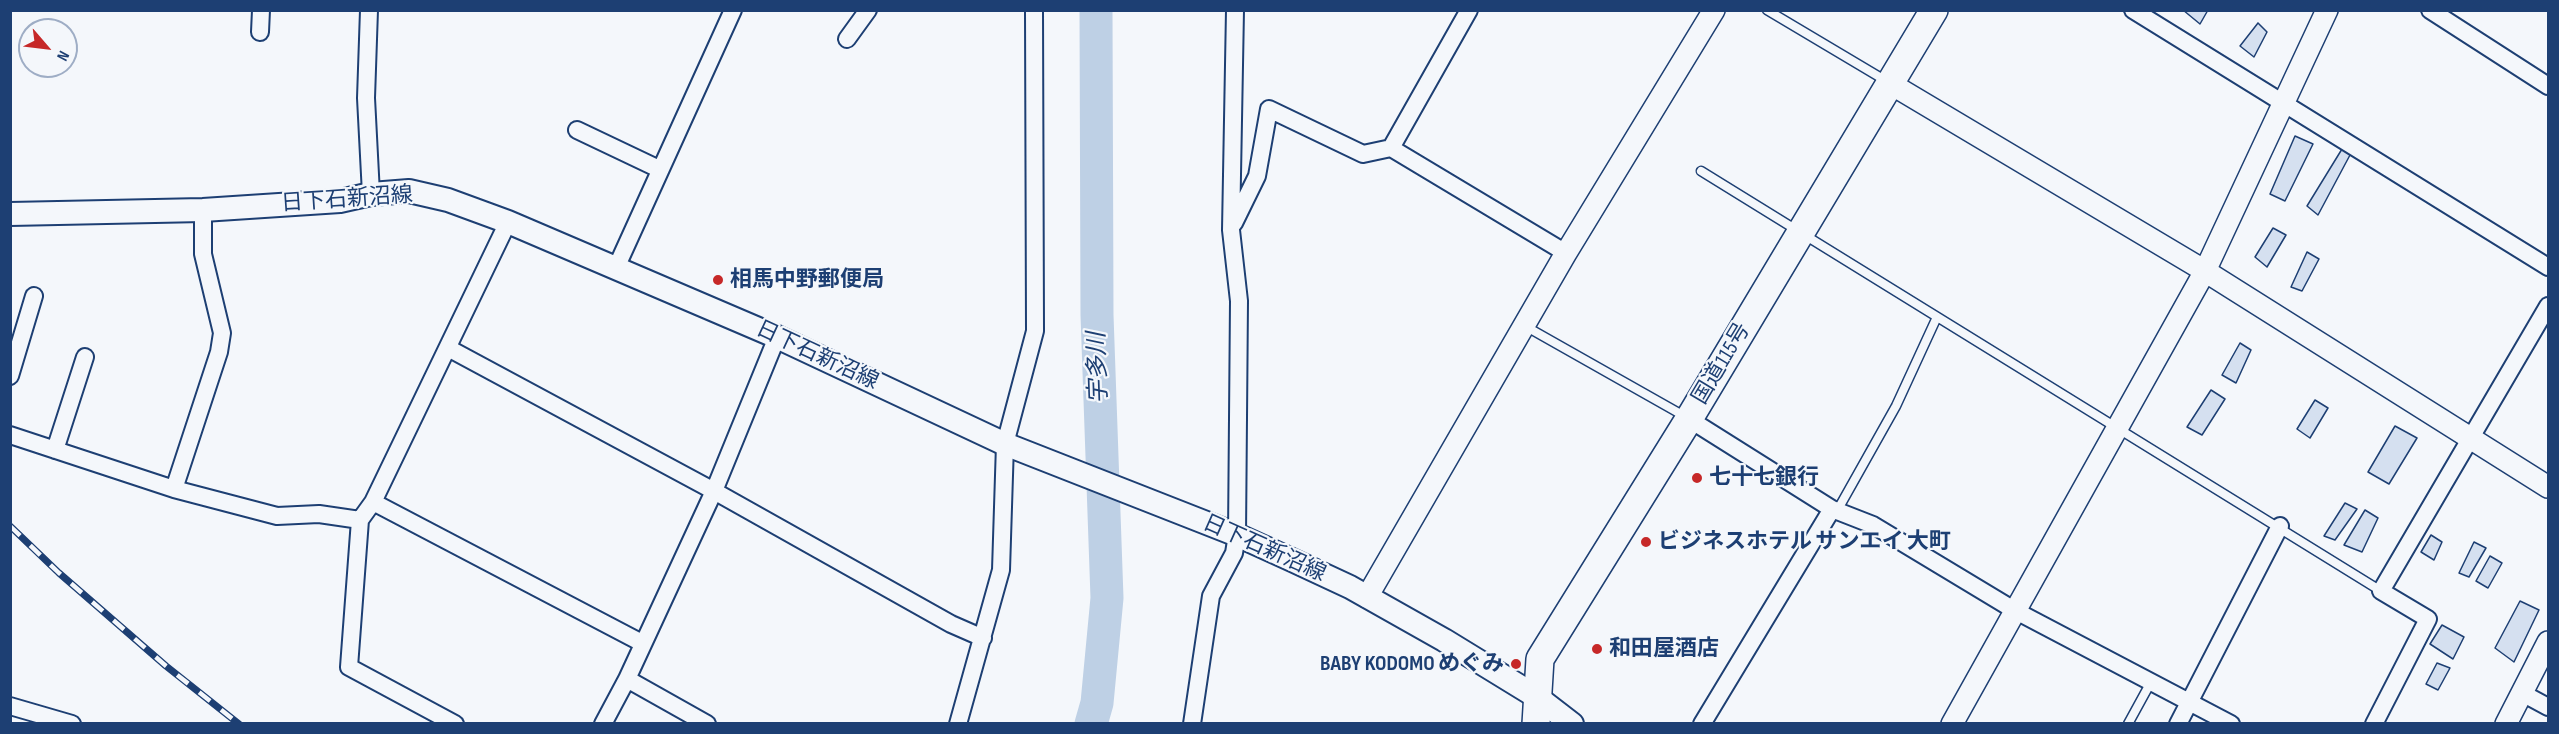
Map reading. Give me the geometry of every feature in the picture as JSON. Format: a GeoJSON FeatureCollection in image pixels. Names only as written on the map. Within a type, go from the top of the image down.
{"type":"FeatureCollection","features":[{"type":"Feature","properties":{"kind":"highway","name":"国道115号"},"geometry":{"type":"LineString","coordinates":[[1536,710],[1540,659],[1689,419],[1934,10]]}},
{"type":"Feature","properties":{"kind":"main road","name":"日下石新沼線"},"geometry":{"type":"LineString","coordinates":[[10,214],[203,210],[340,201],[371,194],[409,191],[448,200],[508,222],[777,337],[1005,444],[1232,533],[1367,597],[1536,710],[1572,723]]}},
{"type":"Feature","properties":{"kind":"street"},"geometry":{"type":"LineString","coordinates":[[260,32],[261,10]]}},
{"type":"Feature","properties":{"kind":"street"},"geometry":{"type":"LineString","coordinates":[[369,10],[366,98],[371,194]]}},
{"type":"Feature","properties":{"kind":"street"},"geometry":{"type":"LineString","coordinates":[[616,268],[733,10]]}},
{"type":"Feature","properties":{"kind":"street"},"geometry":{"type":"LineString","coordinates":[[847,39],[868,10]]}},
{"type":"Feature","properties":{"kind":"street"},"geometry":{"type":"LineString","coordinates":[[958,723],[1001,570],[1005,444],[1035,332],[1034,10]]}},
{"type":"Feature","properties":{"kind":"street"},"geometry":{"type":"LineString","coordinates":[[1192,723],[1210,596],[1234,553],[1232,533],[1239,301],[1231,230],[1235,10]]}},
{"type":"Feature","properties":{"kind":"street"},"geometry":{"type":"LineString","coordinates":[[1391,148],[1469,10]]}},
{"type":"Feature","properties":{"kind":"street"},"geometry":{"type":"LineString","coordinates":[[1367,597],[1566,253],[1714,10]]}},
{"type":"Feature","properties":{"kind":"street"},"geometry":{"type":"LineString","coordinates":[[2133,10],[2548,267]]}},
{"type":"Feature","properties":{"kind":"street"},"geometry":{"type":"LineString","coordinates":[[1952,723],[2205,271],[2327,10]]}},
{"type":"Feature","properties":{"kind":"street"},"geometry":{"type":"LineString","coordinates":[[2430,10],[2548,86]]}},
{"type":"Feature","properties":{"kind":"street"},"geometry":{"type":"LineString","coordinates":[[1891,84],[2205,271],[2548,486]]}},
{"type":"Feature","properties":{"kind":"street"},"geometry":{"type":"LineString","coordinates":[[1231,230],[1257,176],[1269,109],[1363,154],[1391,148],[1566,253]]}},
{"type":"Feature","properties":{"kind":"street"},"geometry":{"type":"LineString","coordinates":[[577,130],[659,169]]}},
{"type":"Feature","properties":{"kind":"street"},"geometry":{"type":"LineString","coordinates":[[174,489],[219,352],[222,333],[203,254],[203,210]]}},
{"type":"Feature","properties":{"kind":"street"},"geometry":{"type":"LineString","coordinates":[[455,723],[349,667],[360,520],[373,502],[508,222]]}},
{"type":"Feature","properties":{"kind":"street"},"geometry":{"type":"LineString","coordinates":[[10,376],[34,296]]}},
{"type":"Feature","properties":{"kind":"street"},"geometry":{"type":"LineString","coordinates":[[2374,723],[2428,619],[2381,591],[2548,306]]}},
{"type":"Feature","properties":{"kind":"street"},"geometry":{"type":"LineString","coordinates":[[603,723],[627,679],[714,490],[777,337]]}},
{"type":"Feature","properties":{"kind":"street"},"geometry":{"type":"LineString","coordinates":[[448,348],[714,490],[951,624],[983,638]]}},
{"type":"Feature","properties":{"kind":"street"},"geometry":{"type":"LineString","coordinates":[[55,450],[85,357]]}},
{"type":"Feature","properties":{"kind":"street"},"geometry":{"type":"LineString","coordinates":[[1689,419],[1834,510],[1873,525],[2014,610],[2231,723]]}},
{"type":"Feature","properties":{"kind":"street"},"geometry":{"type":"LineString","coordinates":[[10,435],[174,489],[277,516],[319,514],[360,520]]}},
{"type":"Feature","properties":{"kind":"street"},"geometry":{"type":"LineString","coordinates":[[373,502],[642,643]]}},
{"type":"Feature","properties":{"kind":"street"},"geometry":{"type":"LineString","coordinates":[[1702,723],[1834,510]]}},
{"type":"Feature","properties":{"kind":"street"},"geometry":{"type":"LineString","coordinates":[[2178,723],[2280,526]]}},
{"type":"Feature","properties":{"kind":"street"},"geometry":{"type":"LineString","coordinates":[[2506,723],[2548,642]]}},
{"type":"Feature","properties":{"kind":"street"},"geometry":{"type":"LineString","coordinates":[[627,679],[707,723]]}},
{"type":"Feature","properties":{"kind":"street"},"geometry":{"type":"LineString","coordinates":[[2522,693],[2548,707]]}},
{"type":"Feature","properties":{"kind":"street"},"geometry":{"type":"LineString","coordinates":[[10,706],[51,721],[72,723]]}},
{"type":"Feature","properties":{"kind":"lane"},"geometry":{"type":"LineString","coordinates":[[1767,10],[1891,84]]}},
{"type":"Feature","properties":{"kind":"lane"},"geometry":{"type":"LineString","coordinates":[[1701,171],[2280,526],[2381,591]]}},
{"type":"Feature","properties":{"kind":"lane"},"geometry":{"type":"LineString","coordinates":[[1834,510],[1896,406],[1937,317]]}},
{"type":"Feature","properties":{"kind":"lane"},"geometry":{"type":"LineString","coordinates":[[1524,326],[1689,419]]}},
{"type":"Feature","properties":{"kind":"lane"},"geometry":{"type":"LineString","coordinates":[[2128,723],[2151,682]]}},
{"type":"Feature","properties":{"kind":"building"},"geometry":{"type":"Polygon","coordinates":[[[2183,10],[2208,10],[2200,24],[2183,10]]]}},
{"type":"Feature","properties":{"kind":"building"},"geometry":{"type":"Polygon","coordinates":[[[2258,23],[2267,32],[2254,57],[2240,46],[2258,23]]]}},
{"type":"Feature","properties":{"kind":"building"},"geometry":{"type":"Polygon","coordinates":[[[2295,136],[2313,144],[2285,201],[2270,194],[2295,136]]]}},
{"type":"Feature","properties":{"kind":"building"},"geometry":{"type":"Polygon","coordinates":[[[2342,149],[2350,155],[2318,215],[2307,206],[2342,149]]]}},
{"type":"Feature","properties":{"kind":"building"},"geometry":{"type":"Polygon","coordinates":[[[2273,228],[2286,235],[2267,267],[2255,257],[2273,228]]]}},
{"type":"Feature","properties":{"kind":"building"},"geometry":{"type":"Polygon","coordinates":[[[2307,252],[2319,259],[2302,291],[2291,287],[2307,252]]]}},
{"type":"Feature","properties":{"kind":"building"},"geometry":{"type":"Polygon","coordinates":[[[2240,343],[2251,350],[2236,383],[2222,375],[2240,343]]]}},
{"type":"Feature","properties":{"kind":"building"},"geometry":{"type":"Polygon","coordinates":[[[2211,390],[2225,399],[2202,435],[2187,427],[2211,390]]]}},
{"type":"Feature","properties":{"kind":"building"},"geometry":{"type":"Polygon","coordinates":[[[2315,400],[2328,408],[2310,438],[2297,429],[2315,400]]]}},
{"type":"Feature","properties":{"kind":"building"},"geometry":{"type":"Polygon","coordinates":[[[2395,426],[2417,438],[2389,484],[2368,472],[2395,426]]]}},
{"type":"Feature","properties":{"kind":"building"},"geometry":{"type":"Polygon","coordinates":[[[2345,503],[2357,509],[2335,540],[2324,536],[2345,503]]]}},
{"type":"Feature","properties":{"kind":"building"},"geometry":{"type":"Polygon","coordinates":[[[2365,510],[2378,518],[2362,552],[2344,545],[2365,510]]]}},
{"type":"Feature","properties":{"kind":"building"},"geometry":{"type":"Polygon","coordinates":[[[2431,535],[2442,542],[2434,560],[2421,552],[2431,535]]]}},
{"type":"Feature","properties":{"kind":"building"},"geometry":{"type":"Polygon","coordinates":[[[2474,542],[2486,548],[2469,577],[2459,573],[2474,542]]]}},
{"type":"Feature","properties":{"kind":"building"},"geometry":{"type":"Polygon","coordinates":[[[2490,556],[2502,563],[2488,588],[2476,581],[2490,556]]]}},
{"type":"Feature","properties":{"kind":"building"},"geometry":{"type":"Polygon","coordinates":[[[2520,601],[2539,610],[2514,662],[2495,648],[2520,601]]]}},
{"type":"Feature","properties":{"kind":"building"},"geometry":{"type":"Polygon","coordinates":[[[2442,625],[2464,637],[2453,659],[2430,644],[2442,625]]]}},
{"type":"Feature","properties":{"kind":"building"},"geometry":{"type":"Polygon","coordinates":[[[2437,663],[2450,668],[2438,690],[2426,684],[2437,663]]]}},
{"type":"Feature","properties":{"kind":"waterway","name":"宇多川"},"geometry":{"type":"LineString","coordinates":[[1091,724],[1097,703],[1107,598],[1097,315],[1096,10]]}},
{"type":"Feature","properties":{"kind":"railway"},"geometry":{"type":"LineString","coordinates":[[10,526],[59,573],[166,666],[239,724]]}},
{"type":"Feature","properties":{"kind":"place","name":"相馬中野郵便局"},"geometry":{"type":"Point","coordinates":[718,280]}},
{"type":"Feature","properties":{"kind":"place","name":"七十七銀行"},"geometry":{"type":"Point","coordinates":[1697,478]}},
{"type":"Feature","properties":{"kind":"place","name":"ビジネスホテル サンエイ 大町"},"geometry":{"type":"Point","coordinates":[1646,542]}},
{"type":"Feature","properties":{"kind":"place","name":"和田屋酒店"},"geometry":{"type":"Point","coordinates":[1597,649]}},
{"type":"Feature","properties":{"kind":"place","name":"BABY KODOMO めぐみ"},"geometry":{"type":"Point","coordinates":[1516,664]}}]}
